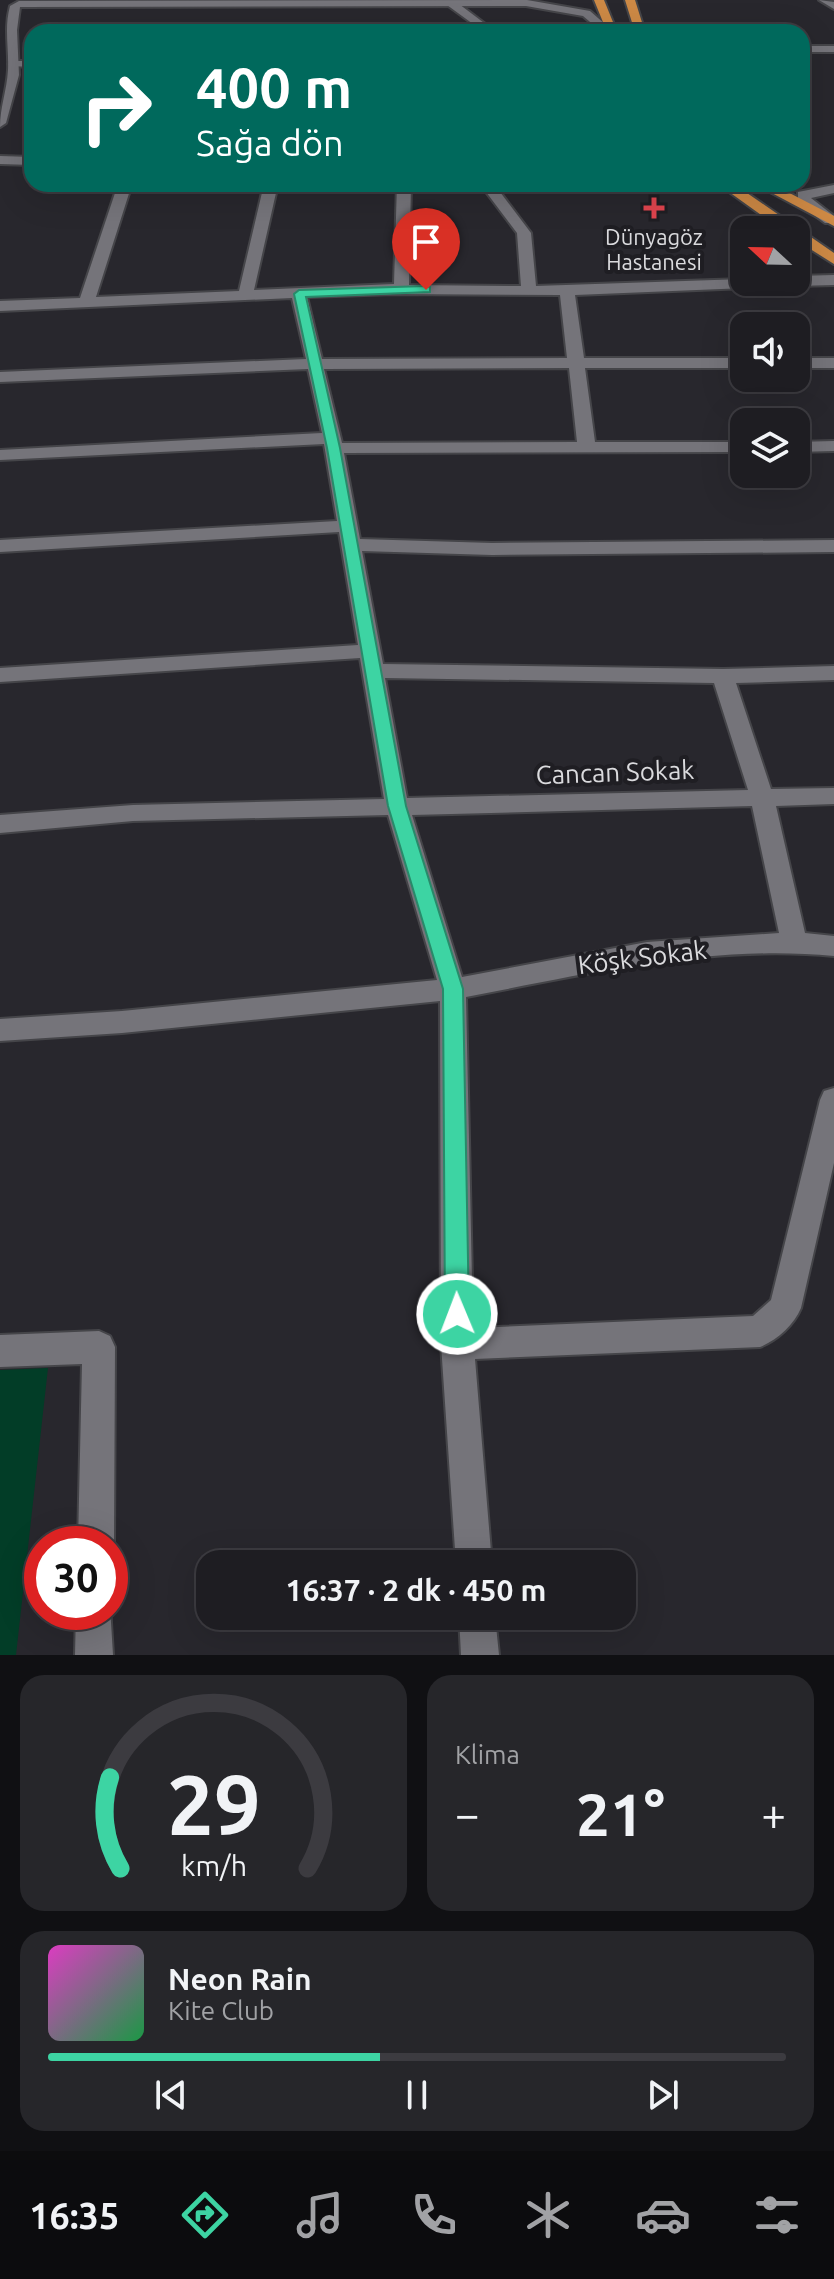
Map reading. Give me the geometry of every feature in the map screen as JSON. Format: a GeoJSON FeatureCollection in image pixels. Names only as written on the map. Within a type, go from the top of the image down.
{"type":"FeatureCollection","features":[{"type":"Feature","properties":{"kind":"highway"},"geometry":{"type":"LineString","coordinates":[[599,0],[610,24]]}},
{"type":"Feature","properties":{"kind":"highway"},"geometry":{"type":"LineString","coordinates":[[613,0],[613,24]]}},
{"type":"Feature","properties":{"kind":"highway"},"geometry":{"type":"LineString","coordinates":[[630,0],[638,24]]}},
{"type":"Feature","properties":{"kind":"highway"},"geometry":{"type":"LineString","coordinates":[[642,24],[643,0]]}},
{"type":"Feature","properties":{"kind":"highway"},"geometry":{"type":"LineString","coordinates":[[736,192],[771,216]]}},
{"type":"Feature","properties":{"kind":"highway"},"geometry":{"type":"LineString","coordinates":[[777,192],[833,222]]}},
{"type":"Feature","properties":{"kind":"highway"},"geometry":{"type":"LineString","coordinates":[[810,243],[834,260]]}},
{"type":"Feature","properties":{"kind":"street"},"geometry":{"type":"LineString","coordinates":[[0,10],[19,3],[535,3],[577,0]]}},
{"type":"Feature","properties":{"kind":"street"},"geometry":{"type":"LineString","coordinates":[[824,0],[834,6]]}},
{"type":"Feature","properties":{"kind":"street"},"geometry":{"type":"LineString","coordinates":[[0,123],[13,88],[14,64],[9,36],[19,3]]}},
{"type":"Feature","properties":{"kind":"street"},"geometry":{"type":"LineString","coordinates":[[451,3],[480,24]]}},
{"type":"Feature","properties":{"kind":"street"},"geometry":{"type":"LineString","coordinates":[[535,3],[586,13],[602,24]]}},
{"type":"Feature","properties":{"kind":"street"},"geometry":{"type":"LineString","coordinates":[[810,49],[834,49]]}},
{"type":"Feature","properties":{"kind":"street"},"geometry":{"type":"LineString","coordinates":[[14,64],[24,64]]}},
{"type":"Feature","properties":{"kind":"street"},"geometry":{"type":"LineString","coordinates":[[0,160],[24,161]]}},
{"type":"Feature","properties":{"kind":"street"},"geometry":{"type":"LineString","coordinates":[[810,183],[834,186]]}},
{"type":"Feature","properties":{"kind":"street"},"geometry":{"type":"LineString","coordinates":[[833,222],[805,203],[803,195],[834,186]]}},
{"type":"Feature","properties":{"kind":"street"},"geometry":{"type":"LineString","coordinates":[[86,303],[122,192]]}},
{"type":"Feature","properties":{"kind":"street"},"geometry":{"type":"LineString","coordinates":[[245,296],[269,192]]}},
{"type":"Feature","properties":{"kind":"street"},"geometry":{"type":"LineString","coordinates":[[401,289],[404,192]]}},
{"type":"Feature","properties":{"kind":"street"},"geometry":{"type":"LineString","coordinates":[[493,192],[524,233],[529,291]]}},
{"type":"Feature","properties":{"kind":"street"},"geometry":{"type":"LineString","coordinates":[[810,281],[834,280]]}},
{"type":"Feature","properties":{"kind":"street"},"geometry":{"type":"LineString","coordinates":[[0,306],[401,289],[567,291],[730,284]]}},
{"type":"Feature","properties":{"kind":"street"},"geometry":{"type":"LineString","coordinates":[[567,291],[587,448]]}},
{"type":"Feature","properties":{"kind":"street"},"geometry":{"type":"LineString","coordinates":[[299,294],[350,536],[397,806],[453,989],[457,1344],[473,1550]]}},
{"type":"Feature","properties":{"kind":"street"},"geometry":{"type":"LineString","coordinates":[[0,377],[315,364],[730,363]]}},
{"type":"Feature","properties":{"kind":"street"},"geometry":{"type":"LineString","coordinates":[[810,363],[834,363]]}},
{"type":"Feature","properties":{"kind":"street"},"geometry":{"type":"LineString","coordinates":[[0,455],[332,443],[730,447]]}},
{"type":"Feature","properties":{"kind":"street"},"geometry":{"type":"LineString","coordinates":[[810,447],[834,446]]}},
{"type":"Feature","properties":{"kind":"street"},"geometry":{"type":"LineString","coordinates":[[0,546],[350,536],[492,549],[834,546]]}},
{"type":"Feature","properties":{"kind":"street"},"geometry":{"type":"LineString","coordinates":[[0,675],[373,661],[723,676],[834,673]]}},
{"type":"Feature","properties":{"kind":"street"},"geometry":{"type":"LineString","coordinates":[[723,676],[762,796],[794,942]]}},
{"type":"Feature","properties":{"kind":"street","name":"Cancan Sokak"},"geometry":{"type":"LineString","coordinates":[[0,824],[133,813],[834,796]]}},
{"type":"Feature","properties":{"kind":"street","name":"Köşk Sokak"},"geometry":{"type":"LineString","coordinates":[[0,1030],[122,1022],[453,989],[647,952],[794,942],[834,946]]}},
{"type":"Feature","properties":{"kind":"street"},"geometry":{"type":"LineString","coordinates":[[457,1344],[760,1331],[785,1308],[834,1100]]}},
{"type":"Feature","properties":{"kind":"street"},"geometry":{"type":"LineString","coordinates":[[0,1351],[99,1347],[96,1526]]}},
{"type":"Feature","properties":{"kind":"street"},"geometry":{"type":"LineString","coordinates":[[94,1630],[94,1655]]}},
{"type":"Feature","properties":{"kind":"street"},"geometry":{"type":"LineString","coordinates":[[478,1630],[480,1655]]}},
{"type":"Feature","properties":{"kind":"green space"},"geometry":{"type":"Polygon","coordinates":[[[48,1368],[30,1526],[24,1526],[24,1583],[16,1655],[0,1655],[0,1370],[48,1368]]]}},
{"type":"Feature","properties":{"kind":"place","name":"Dünyagöz Hastanesi"},"geometry":{"type":"Point","coordinates":[654,208]}},
{"type":"Feature","properties":{"kind":"route"},"geometry":{"type":"LineString","coordinates":[[426,290],[299,294],[334,448],[397,806],[453,989],[457,1314]]}}]}
